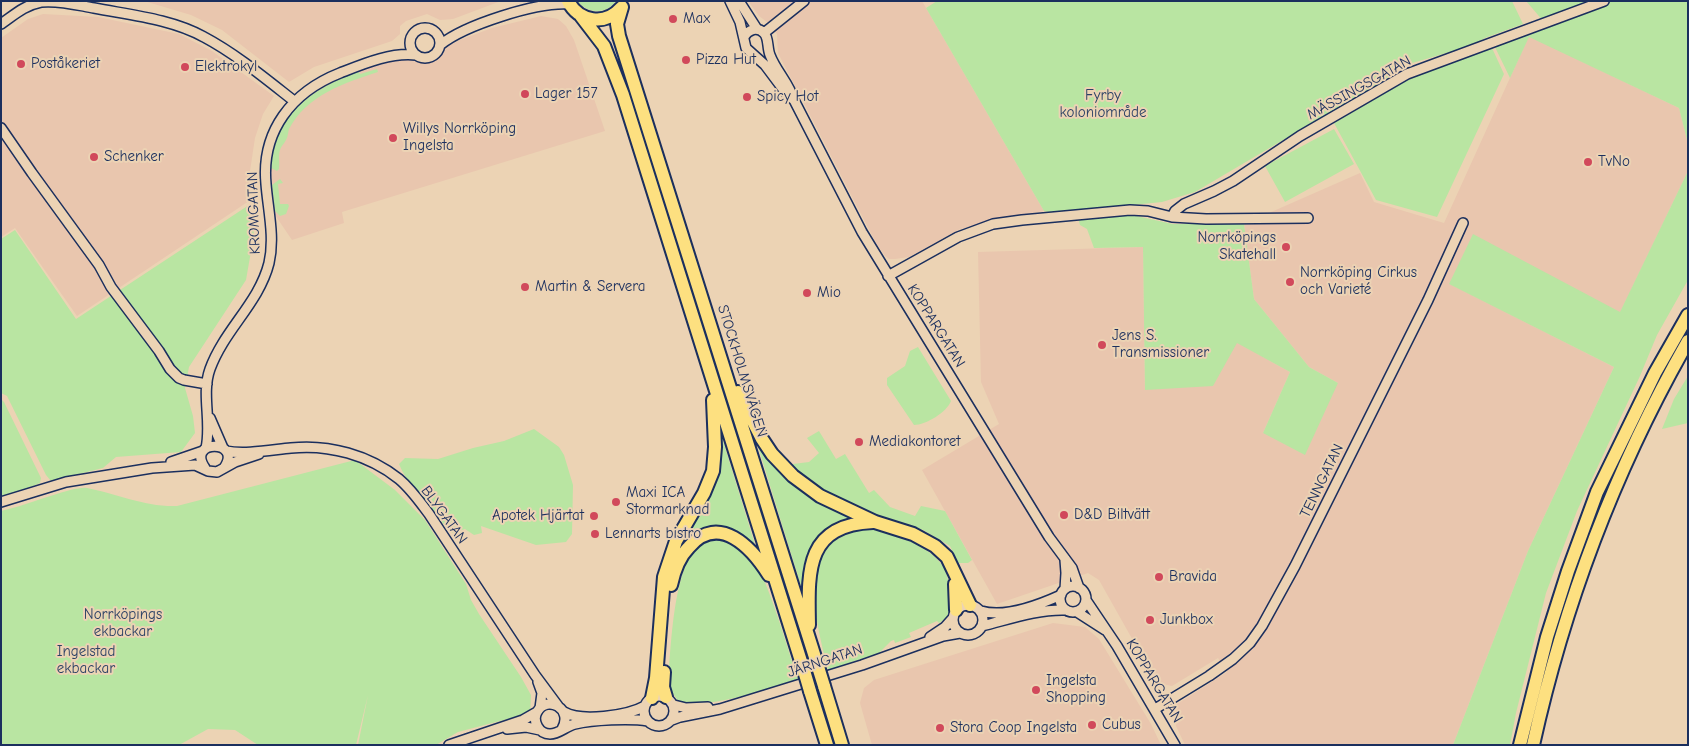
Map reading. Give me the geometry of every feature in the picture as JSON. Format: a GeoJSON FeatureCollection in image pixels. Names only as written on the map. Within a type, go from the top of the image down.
{"type":"FeatureCollection","features":[{"type":"Feature","properties":{"kind":"highway"},"geometry":{"type":"LineString","coordinates":[[572,8],[593,20],[600,20],[612,16],[624,4]]}},
{"type":"Feature","properties":{"kind":"highway","name":"STOCKHOLMSVÄGEN"},"geometry":{"type":"LineString","coordinates":[[624,4],[617,24],[619,36],[842,745]]}},
{"type":"Feature","properties":{"kind":"highway","name":"STOCKHOLMSVÄGEN"},"geometry":{"type":"LineString","coordinates":[[572,8],[598,37],[611,61],[827,745]]}},
{"type":"Feature","properties":{"kind":"highway"},"geometry":{"type":"LineString","coordinates":[[1520,745],[1547,637],[1568,571],[1598,492],[1655,373],[1688,315]]}},
{"type":"Feature","properties":{"kind":"highway"},"geometry":{"type":"LineString","coordinates":[[1533,745],[1559,641],[1579,577],[1606,506],[1636,439],[1688,341]]}},
{"type":"Feature","properties":{"kind":"highway"},"geometry":{"type":"LineString","coordinates":[[718,351],[762,439],[772,454],[793,476],[820,496],[875,522],[912,534],[934,546],[947,557],[954,574],[976,608]]}},
{"type":"Feature","properties":{"kind":"highway"},"geometry":{"type":"LineString","coordinates":[[648,702],[656,678],[664,577],[676,541],[704,493],[714,461],[715,432],[711,377]]}},
{"type":"Feature","properties":{"kind":"highway"},"geometry":{"type":"LineString","coordinates":[[810,640],[808,600],[810,569],[818,550],[828,536],[844,526],[875,522]]}},
{"type":"Feature","properties":{"kind":"highway"},"geometry":{"type":"LineString","coordinates":[[670,701],[663,684],[672,581],[681,556],[692,543],[702,536],[718,532],[737,540],[748,547],[758,558],[778,589]]}},
{"type":"Feature","properties":{"kind":"highway"},"geometry":{"type":"LineString","coordinates":[[954,574],[957,594],[955,614]]}},
{"type":"Feature","properties":{"kind":"street"},"geometry":{"type":"LineString","coordinates":[[1,24],[23,8],[50,1],[70,3],[185,28],[204,36],[294,101]]}},
{"type":"Feature","properties":{"kind":"street"},"geometry":{"type":"LineString","coordinates":[[110,11],[112,1]]}},
{"type":"Feature","properties":{"kind":"street"},"geometry":{"type":"LineString","coordinates":[[532,7],[541,1]]}},
{"type":"Feature","properties":{"kind":"street"},"geometry":{"type":"LineString","coordinates":[[730,1],[740,20],[744,46],[752,53],[760,52],[765,49],[767,38],[739,1]]}},
{"type":"Feature","properties":{"kind":"street"},"geometry":{"type":"LineString","coordinates":[[744,37],[749,31],[761,31],[804,1]]}},
{"type":"Feature","properties":{"kind":"street","name":"MÄSSINGSGATAN"},"geometry":{"type":"LineString","coordinates":[[1172,217],[1179,207],[1214,192],[1300,136],[1407,74],[1604,1]]}},
{"type":"Feature","properties":{"kind":"street"},"geometry":{"type":"LineString","coordinates":[[435,32],[460,31],[532,7],[551,4],[572,8]]}},
{"type":"Feature","properties":{"kind":"street"},"geometry":{"type":"LineString","coordinates":[[440,45],[440,40],[431,29],[421,28],[413,33],[410,41],[411,49],[416,55],[425,58],[436,53],[440,45],[460,31]]}},
{"type":"Feature","properties":{"kind":"street","name":"KROMGATAN"},"geometry":{"type":"LineString","coordinates":[[382,58],[410,41]]}},
{"type":"Feature","properties":{"kind":"street","name":"KOPPARGATAN"},"geometry":{"type":"LineString","coordinates":[[767,44],[771,58],[791,90],[794,100],[862,232],[1064,560],[1076,576],[1079,588]]}},
{"type":"Feature","properties":{"kind":"street","name":"KOPPARGATAN"},"geometry":{"type":"LineString","coordinates":[[752,53],[765,65],[786,93],[794,100]]}},
{"type":"Feature","properties":{"kind":"street","name":"KROMGATAN"},"geometry":{"type":"LineString","coordinates":[[205,449],[208,440],[207,384],[210,368],[258,292],[268,264],[271,242],[266,160],[272,136],[279,122],[294,101],[324,79],[382,58],[402,54],[416,55]]}},
{"type":"Feature","properties":{"kind":"street"},"geometry":{"type":"LineString","coordinates":[[1,128],[99,266],[111,287],[170,368],[179,378],[207,384]]}},
{"type":"Feature","properties":{"kind":"street"},"geometry":{"type":"LineString","coordinates":[[888,276],[958,237],[993,224],[1130,210],[1148,211],[1172,217],[1206,219],[1308,218]]}},
{"type":"Feature","properties":{"kind":"street","name":"TENNGATAN"},"geometry":{"type":"LineString","coordinates":[[1155,709],[1233,659],[1250,643],[1262,626],[1295,566],[1428,300],[1463,222]]}},
{"type":"Feature","properties":{"kind":"street","name":"KROMGATAN"},"geometry":{"type":"LineString","coordinates":[[208,410],[224,449]]}},
{"type":"Feature","properties":{"kind":"street"},"geometry":{"type":"LineString","coordinates":[[1,502],[66,482],[152,468],[195,465],[212,472],[217,472],[224,468],[228,460],[224,449],[214,445],[180,460],[152,468]]}},
{"type":"Feature","properties":{"kind":"street","name":"BLYGATAN"},"geometry":{"type":"LineString","coordinates":[[224,449],[238,452],[310,447],[342,451],[371,462],[400,480],[429,514],[535,675],[561,709]]}},
{"type":"Feature","properties":{"kind":"street"},"geometry":{"type":"LineString","coordinates":[[204,468],[201,461],[205,449]]}},
{"type":"Feature","properties":{"kind":"street","name":"BLYGATAN"},"geometry":{"type":"LineString","coordinates":[[224,468],[247,458],[279,450]]}},
{"type":"Feature","properties":{"kind":"street","name":"KOPPARGATAN"},"geometry":{"type":"LineString","coordinates":[[1063,592],[1066,573],[1064,560]]}},
{"type":"Feature","properties":{"kind":"street"},"geometry":{"type":"LineString","coordinates":[[976,608],[984,617],[980,630],[972,635],[960,632],[954,626],[955,614],[964,605],[976,608],[990,614],[1004,613],[1045,602],[1070,587],[1079,588],[1084,593],[1086,600],[1084,606],[1077,612],[1051,609],[982,626]]}},
{"type":"Feature","properties":{"kind":"street"},"geometry":{"type":"LineString","coordinates":[[1063,592],[1061,603],[1066,610]]}},
{"type":"Feature","properties":{"kind":"street","name":"KOPPARGATAN"},"geometry":{"type":"LineString","coordinates":[[1086,600],[1108,631],[1175,745]]}},
{"type":"Feature","properties":{"kind":"street","name":"KOPPARGATAN"},"geometry":{"type":"LineString","coordinates":[[1077,612],[1108,631]]}},
{"type":"Feature","properties":{"kind":"street","name":"JÄRNGATAN"},"geometry":{"type":"LineString","coordinates":[[919,644],[945,627],[955,614]]}},
{"type":"Feature","properties":{"kind":"street","name":"JÄRNGATAN"},"geometry":{"type":"LineString","coordinates":[[672,720],[720,709],[960,632]]}},
{"type":"Feature","properties":{"kind":"street","name":"BLYGATAN"},"geometry":{"type":"LineString","coordinates":[[535,675],[542,693],[539,710]]}},
{"type":"Feature","properties":{"kind":"street"},"geometry":{"type":"LineString","coordinates":[[449,745],[526,719],[546,705],[552,704],[577,717],[614,715],[628,713],[648,702],[659,696],[670,701],[675,713],[672,720],[661,726],[654,725],[648,721],[645,717],[648,702]]}},
{"type":"Feature","properties":{"kind":"street","name":"JÄRNGATAN"},"geometry":{"type":"LineString","coordinates":[[670,701],[686,708],[739,702]]}},
{"type":"Feature","properties":{"kind":"street"},"geometry":{"type":"LineString","coordinates":[[561,709],[566,721],[562,729]]}},
{"type":"Feature","properties":{"kind":"street"},"geometry":{"type":"LineString","coordinates":[[539,710],[536,722],[540,730]]}},
{"type":"Feature","properties":{"kind":"street"},"geometry":{"type":"LineString","coordinates":[[489,731],[526,727],[552,734],[582,723],[648,721]]}},
{"type":"Feature","properties":{"kind":"shaded area"},"geometry":{"type":"Polygon","coordinates":[[[144,1],[501,1],[453,19],[440,20],[427,14],[406,21],[400,26],[400,34],[392,41],[314,67],[289,82],[222,30],[191,15],[144,1]]]}},
{"type":"Feature","properties":{"kind":"shaded area"},"geometry":{"type":"Polygon","coordinates":[[[748,1],[922,1],[1044,211],[996,219],[958,230],[909,257],[889,259],[876,243],[778,53],[777,34],[759,16],[748,1]]]}},
{"type":"Feature","properties":{"kind":"shaded area"},"geometry":{"type":"Polygon","coordinates":[[[43,14],[98,17],[179,34],[212,51],[274,96],[263,114],[255,138],[250,171],[249,201],[77,316],[15,228],[1,237],[1,38],[28,19],[43,14]]]}},
{"type":"Feature","properties":{"kind":"shaded area"},"geometry":{"type":"Polygon","coordinates":[[[541,16],[558,19],[566,26],[574,40],[605,131],[342,212],[344,223],[292,240],[275,215],[271,185],[271,161],[275,145],[286,121],[303,101],[335,80],[358,70],[394,59],[413,58],[423,62],[438,58],[441,52],[448,46],[460,40],[492,28],[541,16]]]}},
{"type":"Feature","properties":{"kind":"shaded area"},"geometry":{"type":"Polygon","coordinates":[[[1529,36],[1679,108],[1688,144],[1688,171],[1620,313],[1473,235],[1450,284],[1614,367],[1528,551],[1453,745],[1185,745],[1176,726],[1175,712],[1177,704],[1227,672],[1218,658],[1172,686],[1157,683],[1099,580],[1088,573],[997,604],[922,470],[999,424],[981,382],[978,252],[1143,247],[1145,390],[1237,342],[1290,372],[1263,433],[1338,383],[1309,367],[1254,299],[1244,224],[1360,173],[1374,202],[1444,223],[1529,36]]]}},
{"type":"Feature","properties":{"kind":"shaded area"},"geometry":{"type":"Polygon","coordinates":[[[1053,623],[1085,627],[1099,639],[1151,724],[1161,745],[872,745],[860,703],[864,688],[874,680],[1053,623]]]}},
{"type":"Feature","properties":{"kind":"green space"},"geometry":{"type":"Polygon","coordinates":[[[577,1],[616,1],[607,9],[597,11],[586,8],[577,1]]]}},
{"type":"Feature","properties":{"kind":"green space","name":"Fyrby koloniområde"},"geometry":{"type":"Polygon","coordinates":[[[937,1],[1512,1],[1523,24],[1485,38],[1474,45],[1402,66],[1383,81],[1195,192],[1162,202],[1052,213],[1044,211],[926,8],[937,1]]]}},
{"type":"Feature","properties":{"kind":"green space"},"geometry":{"type":"Polygon","coordinates":[[[1526,1],[1688,1],[1688,144],[1679,108],[1529,37],[1510,78],[1493,43],[1544,22],[1526,1]]]}},
{"type":"Feature","properties":{"kind":"green space"},"geometry":{"type":"Polygon","coordinates":[[[1492,48],[1504,74],[1437,217],[1376,200],[1334,123],[1416,75],[1492,48]]]}},
{"type":"Feature","properties":{"kind":"green space"},"geometry":{"type":"Polygon","coordinates":[[[377,69],[378,72],[340,86],[316,99],[306,107],[289,129],[287,139],[280,149],[279,169],[277,171],[271,168],[274,149],[280,133],[288,118],[299,106],[311,95],[341,78],[358,71],[360,74],[377,69]]]}},
{"type":"Feature","properties":{"kind":"green space"},"geometry":{"type":"Polygon","coordinates":[[[1334,129],[1354,164],[1285,202],[1265,166],[1334,129]]]}},
{"type":"Feature","properties":{"kind":"green space"},"geometry":{"type":"Polygon","coordinates":[[[1688,171],[1688,280],[1657,335],[1577,511],[1546,593],[1516,713],[1510,745],[1453,745],[1528,551],[1614,367],[1449,284],[1473,234],[1620,312],[1688,171]]]}},
{"type":"Feature","properties":{"kind":"green space"},"geometry":{"type":"Polygon","coordinates":[[[280,179],[283,183],[278,184],[280,204],[288,204],[289,206],[286,214],[280,216],[275,211],[272,185],[280,179]]]}},
{"type":"Feature","properties":{"kind":"green space"},"geometry":{"type":"Polygon","coordinates":[[[249,205],[254,234],[246,280],[189,367],[185,388],[193,416],[195,433],[181,452],[116,457],[103,468],[51,481],[46,475],[7,396],[1,393],[1,239],[15,230],[76,319],[249,205]]]}},
{"type":"Feature","properties":{"kind":"green space"},"geometry":{"type":"Polygon","coordinates":[[[1127,214],[1173,224],[1244,224],[1254,299],[1309,367],[1338,383],[1305,455],[1263,433],[1290,372],[1237,343],[1213,386],[1145,390],[1143,247],[1094,248],[1087,229],[1080,225],[1078,218],[1127,214]]]}},
{"type":"Feature","properties":{"kind":"green space"},"geometry":{"type":"Polygon","coordinates":[[[918,347],[951,401],[936,417],[924,423],[914,425],[887,385],[887,378],[905,366],[910,351],[918,347]]]}},
{"type":"Feature","properties":{"kind":"green space"},"geometry":{"type":"Polygon","coordinates":[[[1688,376],[1688,423],[1662,429],[1674,399],[1688,376]]]}},
{"type":"Feature","properties":{"kind":"green space"},"geometry":{"type":"Polygon","coordinates":[[[1,399],[41,478],[40,483],[1,500],[1,399]]]}},
{"type":"Feature","properties":{"kind":"green space"},"geometry":{"type":"Polygon","coordinates":[[[534,429],[559,447],[564,455],[573,485],[572,534],[566,542],[536,545],[481,526],[482,533],[474,535],[465,529],[453,533],[445,526],[410,483],[399,464],[405,458],[438,459],[504,441],[534,429]]]}},
{"type":"Feature","properties":{"kind":"green space"},"geometry":{"type":"Polygon","coordinates":[[[720,431],[757,551],[737,533],[722,527],[674,566],[679,543],[688,527],[720,431]]]}},
{"type":"Feature","properties":{"kind":"green space"},"geometry":{"type":"Polygon","coordinates":[[[819,431],[836,459],[845,454],[869,493],[874,490],[890,507],[915,516],[921,506],[945,511],[972,560],[968,563],[958,563],[950,546],[923,530],[873,516],[819,490],[790,467],[793,464],[809,462],[819,453],[807,438],[819,431]]]}},
{"type":"Feature","properties":{"kind":"green space"},"geometry":{"type":"Polygon","coordinates":[[[755,437],[769,458],[858,518],[831,528],[805,599],[755,437]]]}},
{"type":"Feature","properties":{"kind":"green space","name":"Norrköpings ekbackar"},"geometry":{"type":"Polygon","coordinates":[[[355,460],[395,490],[425,520],[466,584],[471,600],[479,614],[531,695],[530,716],[519,716],[458,732],[436,745],[358,745],[368,695],[356,745],[258,745],[235,730],[208,729],[179,745],[1,745],[1,511],[81,488],[131,500],[165,506],[177,506],[355,460]]]}},
{"type":"Feature","properties":{"kind":"green space"},"geometry":{"type":"Polygon","coordinates":[[[855,527],[891,534],[928,551],[944,568],[951,594],[952,608],[947,617],[939,623],[937,621],[909,633],[911,637],[895,643],[894,640],[891,641],[879,653],[828,670],[820,637],[815,599],[815,580],[818,563],[826,548],[838,535],[855,527]]]}},
{"type":"Feature","properties":{"kind":"green space"},"geometry":{"type":"Polygon","coordinates":[[[719,540],[743,550],[756,564],[777,613],[798,679],[722,701],[692,703],[678,701],[668,681],[672,628],[680,585],[685,566],[693,551],[703,543],[719,540]]]}},
{"type":"Feature","properties":{"kind":"place","name":"Max"},"geometry":{"type":"Point","coordinates":[673,19]}},
{"type":"Feature","properties":{"kind":"place","name":"Pizza Hut"},"geometry":{"type":"Point","coordinates":[686,60]}},
{"type":"Feature","properties":{"kind":"place","name":"Poståkeriet"},"geometry":{"type":"Point","coordinates":[21,64]}},
{"type":"Feature","properties":{"kind":"place","name":"Elektrokyl"},"geometry":{"type":"Point","coordinates":[185,67]}},
{"type":"Feature","properties":{"kind":"place","name":"Lager 157"},"geometry":{"type":"Point","coordinates":[525,94]}},
{"type":"Feature","properties":{"kind":"place","name":"Spicy Hot"},"geometry":{"type":"Point","coordinates":[747,97]}},
{"type":"Feature","properties":{"kind":"place","name":"Willys Norrköping Ingelsta"},"geometry":{"type":"Point","coordinates":[393,138]}},
{"type":"Feature","properties":{"kind":"place","name":"Schenker"},"geometry":{"type":"Point","coordinates":[94,157]}},
{"type":"Feature","properties":{"kind":"place","name":"TvNo"},"geometry":{"type":"Point","coordinates":[1588,162]}},
{"type":"Feature","properties":{"kind":"place","name":"Norrköpings Skatehall"},"geometry":{"type":"Point","coordinates":[1286,247]}},
{"type":"Feature","properties":{"kind":"place","name":"Norrköping Cirkus och Varieté"},"geometry":{"type":"Point","coordinates":[1290,282]}},
{"type":"Feature","properties":{"kind":"place","name":"Martin & Servera"},"geometry":{"type":"Point","coordinates":[525,287]}},
{"type":"Feature","properties":{"kind":"place","name":"Mio"},"geometry":{"type":"Point","coordinates":[807,293]}},
{"type":"Feature","properties":{"kind":"place","name":"Jens S. Transmissioner"},"geometry":{"type":"Point","coordinates":[1102,345]}},
{"type":"Feature","properties":{"kind":"place","name":"Mediakontoret"},"geometry":{"type":"Point","coordinates":[859,442]}},
{"type":"Feature","properties":{"kind":"place","name":"Maxi ICA Stormarknad"},"geometry":{"type":"Point","coordinates":[616,502]}},
{"type":"Feature","properties":{"kind":"place","name":"D&D Biltvätt"},"geometry":{"type":"Point","coordinates":[1064,515]}},
{"type":"Feature","properties":{"kind":"place","name":"Apotek Hjärtat"},"geometry":{"type":"Point","coordinates":[594,516]}},
{"type":"Feature","properties":{"kind":"place","name":"Lennarts bistro"},"geometry":{"type":"Point","coordinates":[595,534]}},
{"type":"Feature","properties":{"kind":"place","name":"Bravida"},"geometry":{"type":"Point","coordinates":[1159,577]}},
{"type":"Feature","properties":{"kind":"place","name":"Junkbox"},"geometry":{"type":"Point","coordinates":[1150,620]}},
{"type":"Feature","properties":{"kind":"place","name":"Ingelsta Shopping"},"geometry":{"type":"Point","coordinates":[1036,690]}},
{"type":"Feature","properties":{"kind":"place","name":"Cubus"},"geometry":{"type":"Point","coordinates":[1092,725]}},
{"type":"Feature","properties":{"kind":"place","name":"Stora Coop Ingelsta"},"geometry":{"type":"Point","coordinates":[940,728]}},
{"type":"Feature","properties":{"kind":"park label","name":"Ingelstad ekbackar"},"geometry":{"type":"Point","coordinates":[86,660]}}]}
